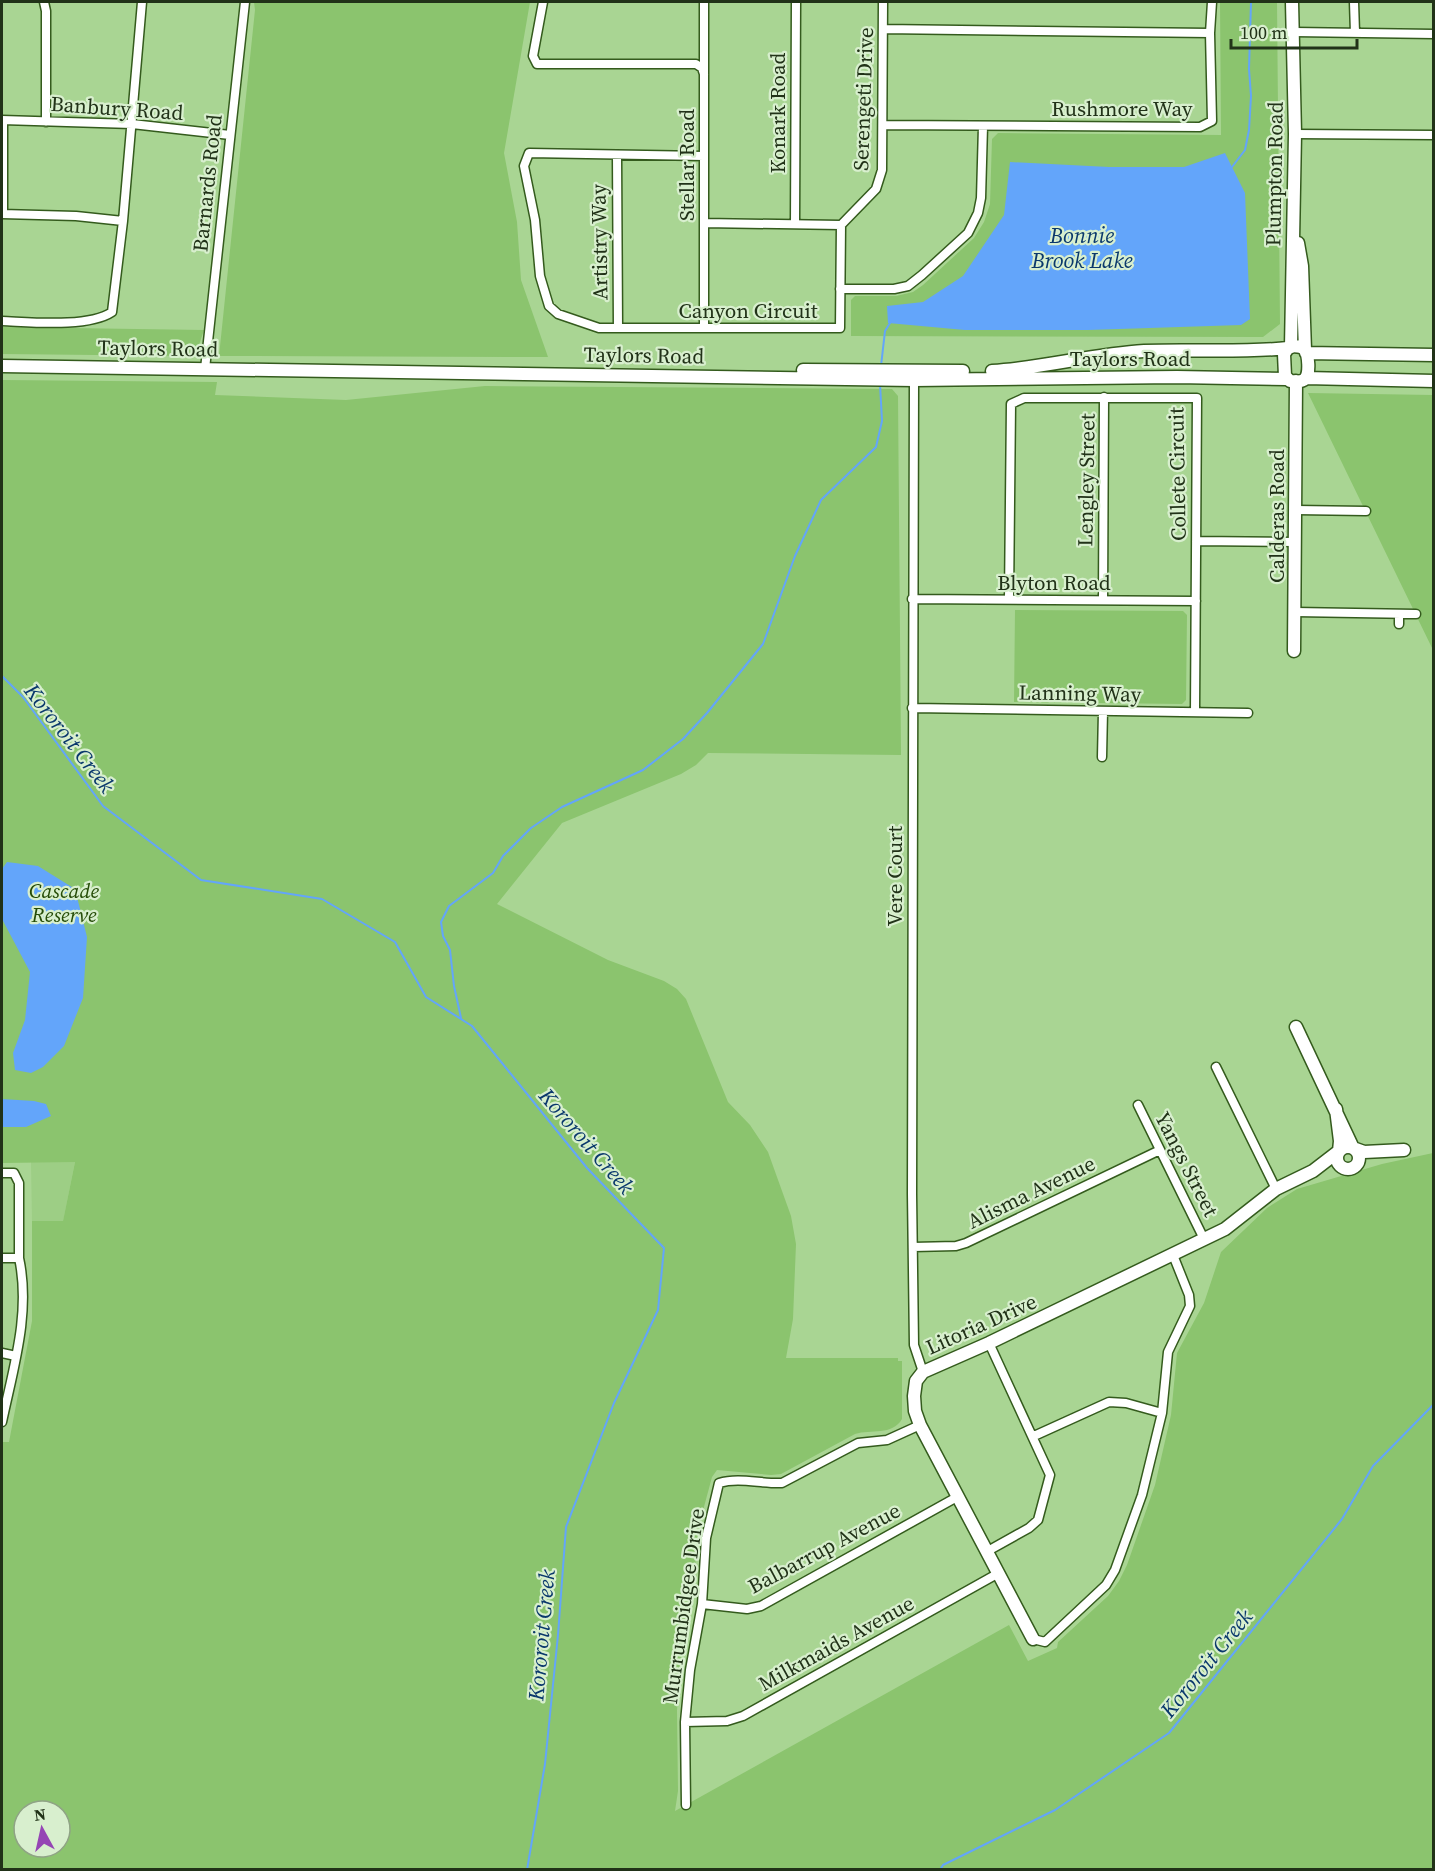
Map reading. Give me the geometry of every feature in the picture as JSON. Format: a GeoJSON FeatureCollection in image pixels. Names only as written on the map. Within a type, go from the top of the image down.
{"type":"FeatureCollection","features":[{"type":"Feature","properties":{"kind":"street"},"geometry":{"type":"LineString","coordinates":[[44,2],[46,11],[46,122]]}},
{"type":"Feature","properties":{"kind":"street"},"geometry":{"type":"LineString","coordinates":[[2,321],[70,323],[105,317],[112,312],[123,221],[142,2]]}},
{"type":"Feature","properties":{"kind":"street","name":"Barnards Road"},"geometry":{"type":"LineString","coordinates":[[205,369],[244,2]]}},
{"type":"Feature","properties":{"kind":"street"},"geometry":{"type":"LineString","coordinates":[[543,2],[533,56],[537,64],[696,64],[702,68],[705,75]]}},
{"type":"Feature","properties":{"kind":"street","name":"Stellar Road"},"geometry":{"type":"LineString","coordinates":[[704,2],[704,328]]}},
{"type":"Feature","properties":{"kind":"street","name":"Konark Road"},"geometry":{"type":"LineString","coordinates":[[795,225],[796,2]]}},
{"type":"Feature","properties":{"kind":"street","name":"Serengeti Drive"},"geometry":{"type":"LineString","coordinates":[[841,225],[876,189],[882,170],[883,2]]}},
{"type":"Feature","properties":{"kind":"street"},"geometry":{"type":"LineString","coordinates":[[883,29],[1210,33],[1212,2]]}},
{"type":"Feature","properties":{"kind":"street","name":"Plumpton Road"},"geometry":{"type":"LineString","coordinates":[[1292,2],[1294,221],[1289,348],[1284,354],[1296,379]]}},
{"type":"Feature","properties":{"kind":"street"},"geometry":{"type":"LineString","coordinates":[[1354,2],[1355,33]]}},
{"type":"Feature","properties":{"kind":"street"},"geometry":{"type":"LineString","coordinates":[[1294,32],[1434,34]]}},
{"type":"Feature","properties":{"kind":"street","name":"Rushmore Way"},"geometry":{"type":"LineString","coordinates":[[982,126],[1200,127],[1212,121],[1210,33]]}},
{"type":"Feature","properties":{"kind":"street"},"geometry":{"type":"LineString","coordinates":[[2,121],[2,214],[76,216],[123,221]]}},
{"type":"Feature","properties":{"kind":"street","name":"Banbury Road"},"geometry":{"type":"LineString","coordinates":[[2,121],[132,124],[230,135]]}},
{"type":"Feature","properties":{"kind":"street"},"geometry":{"type":"LineString","coordinates":[[840,289],[894,289],[908,285],[968,233],[978,213],[981,198],[982,126],[883,125]]}},
{"type":"Feature","properties":{"kind":"street"},"geometry":{"type":"LineString","coordinates":[[1295,134],[1434,135]]}},
{"type":"Feature","properties":{"kind":"street","name":"Canyon Circuit"},"geometry":{"type":"LineString","coordinates":[[616,155],[529,153],[524,166],[535,220],[540,276],[549,306],[558,314],[599,328],[840,328],[841,225]]}},
{"type":"Feature","properties":{"kind":"street"},"geometry":{"type":"LineString","coordinates":[[616,155],[704,156]]}},
{"type":"Feature","properties":{"kind":"street","name":"Artistry Way"},"geometry":{"type":"LineString","coordinates":[[616,155],[618,328]]}},
{"type":"Feature","properties":{"kind":"street"},"geometry":{"type":"LineString","coordinates":[[1294,221],[1302,266],[1306,352],[1296,379]]}},
{"type":"Feature","properties":{"kind":"street"},"geometry":{"type":"LineString","coordinates":[[704,223],[841,225]]}},
{"type":"Feature","properties":{"kind":"street"},"geometry":{"type":"LineString","coordinates":[[768,377],[778,371],[801,370],[978,372],[1012,370],[1144,351],[1242,351],[1299,346],[1306,352],[1434,355]]}},
{"type":"Feature","properties":{"kind":"street","name":"Taylors Road"},"geometry":{"type":"LineString","coordinates":[[2,366],[914,380],[1177,377],[1434,381]]}},
{"type":"Feature","properties":{"kind":"street","name":"Calderas Road"},"geometry":{"type":"LineString","coordinates":[[1294,651],[1296,379]]}},
{"type":"Feature","properties":{"kind":"street","name":"Vere Court"},"geometry":{"type":"LineString","coordinates":[[914,380],[912,1194],[914,1345],[923,1372]]}},
{"type":"Feature","properties":{"kind":"street","name":"Lengley Street"},"geometry":{"type":"LineString","coordinates":[[1103,600],[1104,397]]}},
{"type":"Feature","properties":{"kind":"street","name":"Collete Circuit"},"geometry":{"type":"LineString","coordinates":[[1009,599],[1011,404],[1024,398],[1197,398],[1195,712]]}},
{"type":"Feature","properties":{"kind":"street"},"geometry":{"type":"LineString","coordinates":[[1296,510],[1365,511]]}},
{"type":"Feature","properties":{"kind":"street"},"geometry":{"type":"LineString","coordinates":[[1196,541],[1296,542]]}},
{"type":"Feature","properties":{"kind":"street","name":"Blyton Road"},"geometry":{"type":"LineString","coordinates":[[912,599],[1196,602]]}},
{"type":"Feature","properties":{"kind":"street"},"geometry":{"type":"LineString","coordinates":[[1295,612],[1416,614]]}},
{"type":"Feature","properties":{"kind":"street"},"geometry":{"type":"LineString","coordinates":[[1399,614],[1399,624]]}},
{"type":"Feature","properties":{"kind":"street","name":"Lanning Way"},"geometry":{"type":"LineString","coordinates":[[912,708],[1248,713]]}},
{"type":"Feature","properties":{"kind":"street"},"geometry":{"type":"LineString","coordinates":[[1102,757],[1103,711]]}},
{"type":"Feature","properties":{"kind":"street"},"geometry":{"type":"LineString","coordinates":[[1296,1028],[1353,1148],[1358,1154],[1357,1164]]}},
{"type":"Feature","properties":{"kind":"street"},"geometry":{"type":"LineString","coordinates":[[1216,1067],[1276,1189]]}},
{"type":"Feature","properties":{"kind":"street","name":"Yangs Street"},"geometry":{"type":"LineString","coordinates":[[1138,1105],[1204,1239]]}},
{"type":"Feature","properties":{"kind":"street"},"geometry":{"type":"LineString","coordinates":[[1336,1109],[1340,1141],[1337,1161],[1344,1168]]}},
{"type":"Feature","properties":{"kind":"street","name":"Litoria Drive"},"geometry":{"type":"LineString","coordinates":[[1039,1641],[997,1574],[920,1425],[915,1411],[916,1381],[923,1372],[989,1343],[1225,1229],[1276,1189],[1324,1164],[1345,1147],[1364,1152],[1404,1150],[1392,1156],[1357,1164],[1351,1169],[1336,1168],[1312,1178],[1295,1180]]}},
{"type":"Feature","properties":{"kind":"street","name":"Alisma Avenue"},"geometry":{"type":"LineString","coordinates":[[914,1247],[956,1246],[966,1243],[1160,1150]]}},
{"type":"Feature","properties":{"kind":"street"},"geometry":{"type":"LineString","coordinates":[[2,1173],[14,1173],[19,1183],[19,1258],[23,1273],[23,1319],[2,1422]]}},
{"type":"Feature","properties":{"kind":"street"},"geometry":{"type":"LineString","coordinates":[[1039,1641],[1106,1585],[1115,1570],[1142,1495],[1162,1413],[1168,1352],[1190,1306],[1189,1295],[1173,1255]]}},
{"type":"Feature","properties":{"kind":"street"},"geometry":{"type":"LineString","coordinates":[[2,1258],[19,1258]]}},
{"type":"Feature","properties":{"kind":"street"},"geometry":{"type":"LineString","coordinates":[[986,1552],[1029,1528],[1038,1520],[1050,1475],[1034,1436],[989,1343]]}},
{"type":"Feature","properties":{"kind":"street"},"geometry":{"type":"LineString","coordinates":[[2,1353],[16,1356]]}},
{"type":"Feature","properties":{"kind":"street"},"geometry":{"type":"LineString","coordinates":[[1034,1436],[1109,1402],[1126,1403],[1162,1413]]}},
{"type":"Feature","properties":{"kind":"street","name":"Murrumbidgee Drive"},"geometry":{"type":"LineString","coordinates":[[686,1805],[686,1722],[690,1670],[702,1605],[706,1538],[719,1483],[730,1480],[782,1483],[858,1443],[887,1440],[920,1425]]}},
{"type":"Feature","properties":{"kind":"street","name":"Balbarrup Avenue"},"geometry":{"type":"LineString","coordinates":[[702,1605],[747,1609],[761,1606],[957,1497]]}},
{"type":"Feature","properties":{"kind":"street","name":"Milkmaids Avenue"},"geometry":{"type":"LineString","coordinates":[[686,1722],[727,1721],[743,1716],[997,1574]]}},
{"type":"Feature","properties":{"kind":"shaded area"},"geometry":{"type":"Polygon","coordinates":[[[75,1161],[63,1221],[32,1221],[31,1162],[75,1161]]]}},
{"type":"Feature","properties":{"kind":"green space"},"geometry":{"type":"Polygon","coordinates":[[[254,2],[530,2],[504,153],[517,222],[521,280],[548,357],[219,356],[254,2]]]}},
{"type":"Feature","properties":{"kind":"green space","name":"Bonnie Brook Lake"},"geometry":{"type":"Polygon","coordinates":[[[1220,2],[1277,2],[1280,324],[1263,337],[851,336],[851,300],[855,296],[896,296],[913,292],[974,238],[984,222],[990,204],[992,139],[998,133],[1221,135],[1220,2]]]}},
{"type":"Feature","properties":{"kind":"green space"},"geometry":{"type":"Polygon","coordinates":[[[2,327],[204,330],[199,345],[191,356],[2,354],[2,327]]]}},
{"type":"Feature","properties":{"kind":"green space","name":"Cascade Reserve"},"geometry":{"type":"Polygon","coordinates":[[[2,380],[217,382],[215,395],[346,400],[485,386],[892,389],[898,396],[901,755],[708,753],[696,765],[681,774],[562,823],[497,904],[608,960],[664,981],[677,989],[686,999],[728,1102],[750,1125],[768,1152],[791,1216],[796,1244],[793,1319],[786,1358],[898,1358],[898,1361],[902,1361],[902,1419],[893,1428],[855,1434],[781,1474],[717,1470],[712,1477],[697,1533],[694,1589],[681,1664],[677,1710],[678,1791],[675,1811],[1009,1625],[1028,1661],[1057,1648],[1058,1642],[1108,1596],[1127,1565],[1155,1485],[1171,1415],[1177,1353],[1204,1303],[1221,1252],[1267,1208],[1297,1189],[1382,1164],[1433,1153],[1433,1869],[2,1869],[2,1442],[9,1442],[32,1321],[32,1221],[63,1221],[75,1162],[2,1163],[2,380]]]}},
{"type":"Feature","properties":{"kind":"green space"},"geometry":{"type":"Polygon","coordinates":[[[1308,393],[1433,395],[1433,650],[1308,393]]]}},
{"type":"Feature","properties":{"kind":"green space"},"geometry":{"type":"Polygon","coordinates":[[[1015,610],[1183,611],[1187,615],[1186,700],[1182,704],[1014,702],[1015,610]]]}},
{"type":"Feature","properties":{"kind":"water","name":"Bonnie Brook Lake"},"geometry":{"type":"Polygon","coordinates":[[[1225,153],[1245,193],[1250,319],[1241,325],[1088,330],[965,330],[888,323],[887,306],[923,302],[963,276],[1004,215],[1010,162],[1109,167],[1184,167],[1225,153]]]}},
{"type":"Feature","properties":{"kind":"water"},"geometry":{"type":"Polygon","coordinates":[[[7,862],[38,866],[75,889],[87,937],[83,998],[64,1046],[43,1067],[31,1073],[15,1070],[13,1053],[25,1020],[30,972],[2,919],[2,869],[7,862]]]}},
{"type":"Feature","properties":{"kind":"water"},"geometry":{"type":"Polygon","coordinates":[[[2,1099],[46,1104],[51,1116],[26,1127],[2,1127],[2,1099]]]}},
{"type":"Feature","properties":{"kind":"waterway"},"geometry":{"type":"LineString","coordinates":[[1232,167],[1245,150],[1249,130],[1251,2]]}},
{"type":"Feature","properties":{"kind":"waterway"},"geometry":{"type":"LineString","coordinates":[[881,366],[885,331],[890,323]]}},
{"type":"Feature","properties":{"kind":"waterway"},"geometry":{"type":"LineString","coordinates":[[461,1018],[454,986],[450,950],[443,936],[441,922],[449,906],[493,873],[503,856],[531,828],[562,807],[643,770],[683,739],[707,713],[763,644],[795,556],[821,500],[876,447],[882,421],[880,384]]}},
{"type":"Feature","properties":{"kind":"waterway","name":"Kororoit Creek"},"geometry":{"type":"LineString","coordinates":[[2,676],[23,697],[103,806],[201,880],[322,899],[395,942],[426,997],[472,1026],[587,1168],[664,1248],[658,1310],[614,1403],[566,1527],[545,1764],[527,1870]]}},
{"type":"Feature","properties":{"kind":"waterway","name":"Kororoit Creek"},"geometry":{"type":"LineString","coordinates":[[940,1870],[943,1865],[1055,1810],[1169,1733],[1342,1519],[1373,1466],[1434,1404]]}}]}
